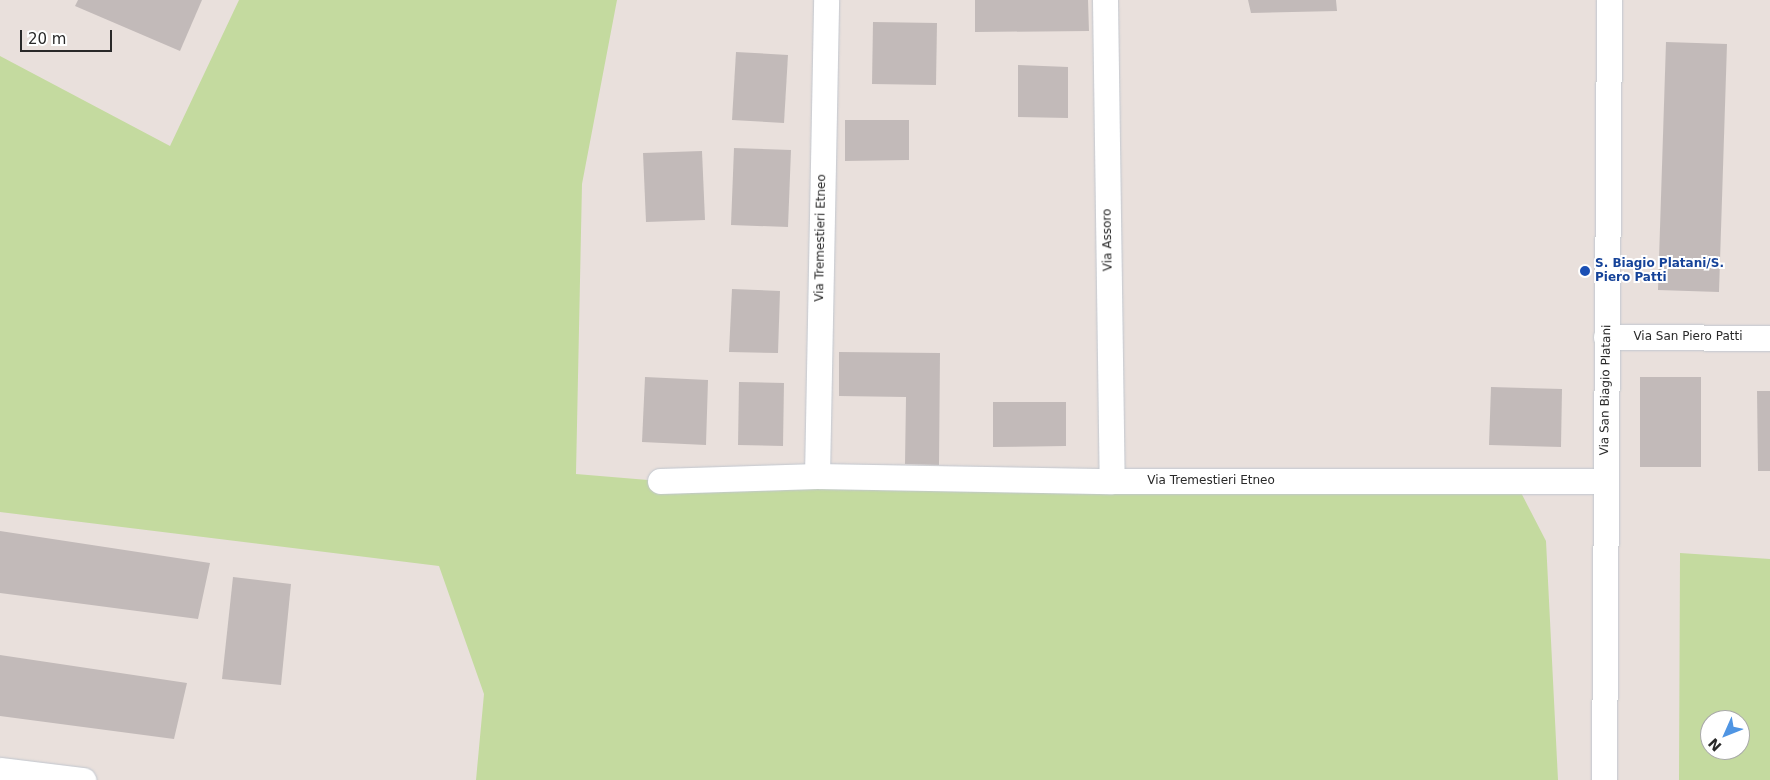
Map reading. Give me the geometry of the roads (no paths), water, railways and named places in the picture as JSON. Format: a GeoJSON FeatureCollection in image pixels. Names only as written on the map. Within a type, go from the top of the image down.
{"type":"FeatureCollection","features":[{"type":"Feature","properties":{"kind":"street","name":"Via Tremestieri Etneo"},"geometry":{"type":"LineString","coordinates":[[817,476],[826,0]]}},
{"type":"Feature","properties":{"kind":"street","name":"Via Assoro"},"geometry":{"type":"LineString","coordinates":[[1105,0],[1112,481]]}},
{"type":"Feature","properties":{"kind":"street","name":"Via San Biagio Platani"},"geometry":{"type":"LineString","coordinates":[[1604,780],[1609,0]]}},
{"type":"Feature","properties":{"kind":"street","name":"Via San Piero Patti"},"geometry":{"type":"LineString","coordinates":[[1606,337],[1770,338]]}},
{"type":"Feature","properties":{"kind":"street","name":"Via Tremestieri Etneo"},"geometry":{"type":"LineString","coordinates":[[660,481],[817,476],[1112,481],[1605,481]]}},
{"type":"Feature","properties":{"kind":"street"},"geometry":{"type":"LineString","coordinates":[[0,770],[83,780]]}},
{"type":"Feature","properties":{"kind":"place","name":"S. Biagio Platani/S. Piero Patti"},"geometry":{"type":"Point","coordinates":[1585,271]}}]}
